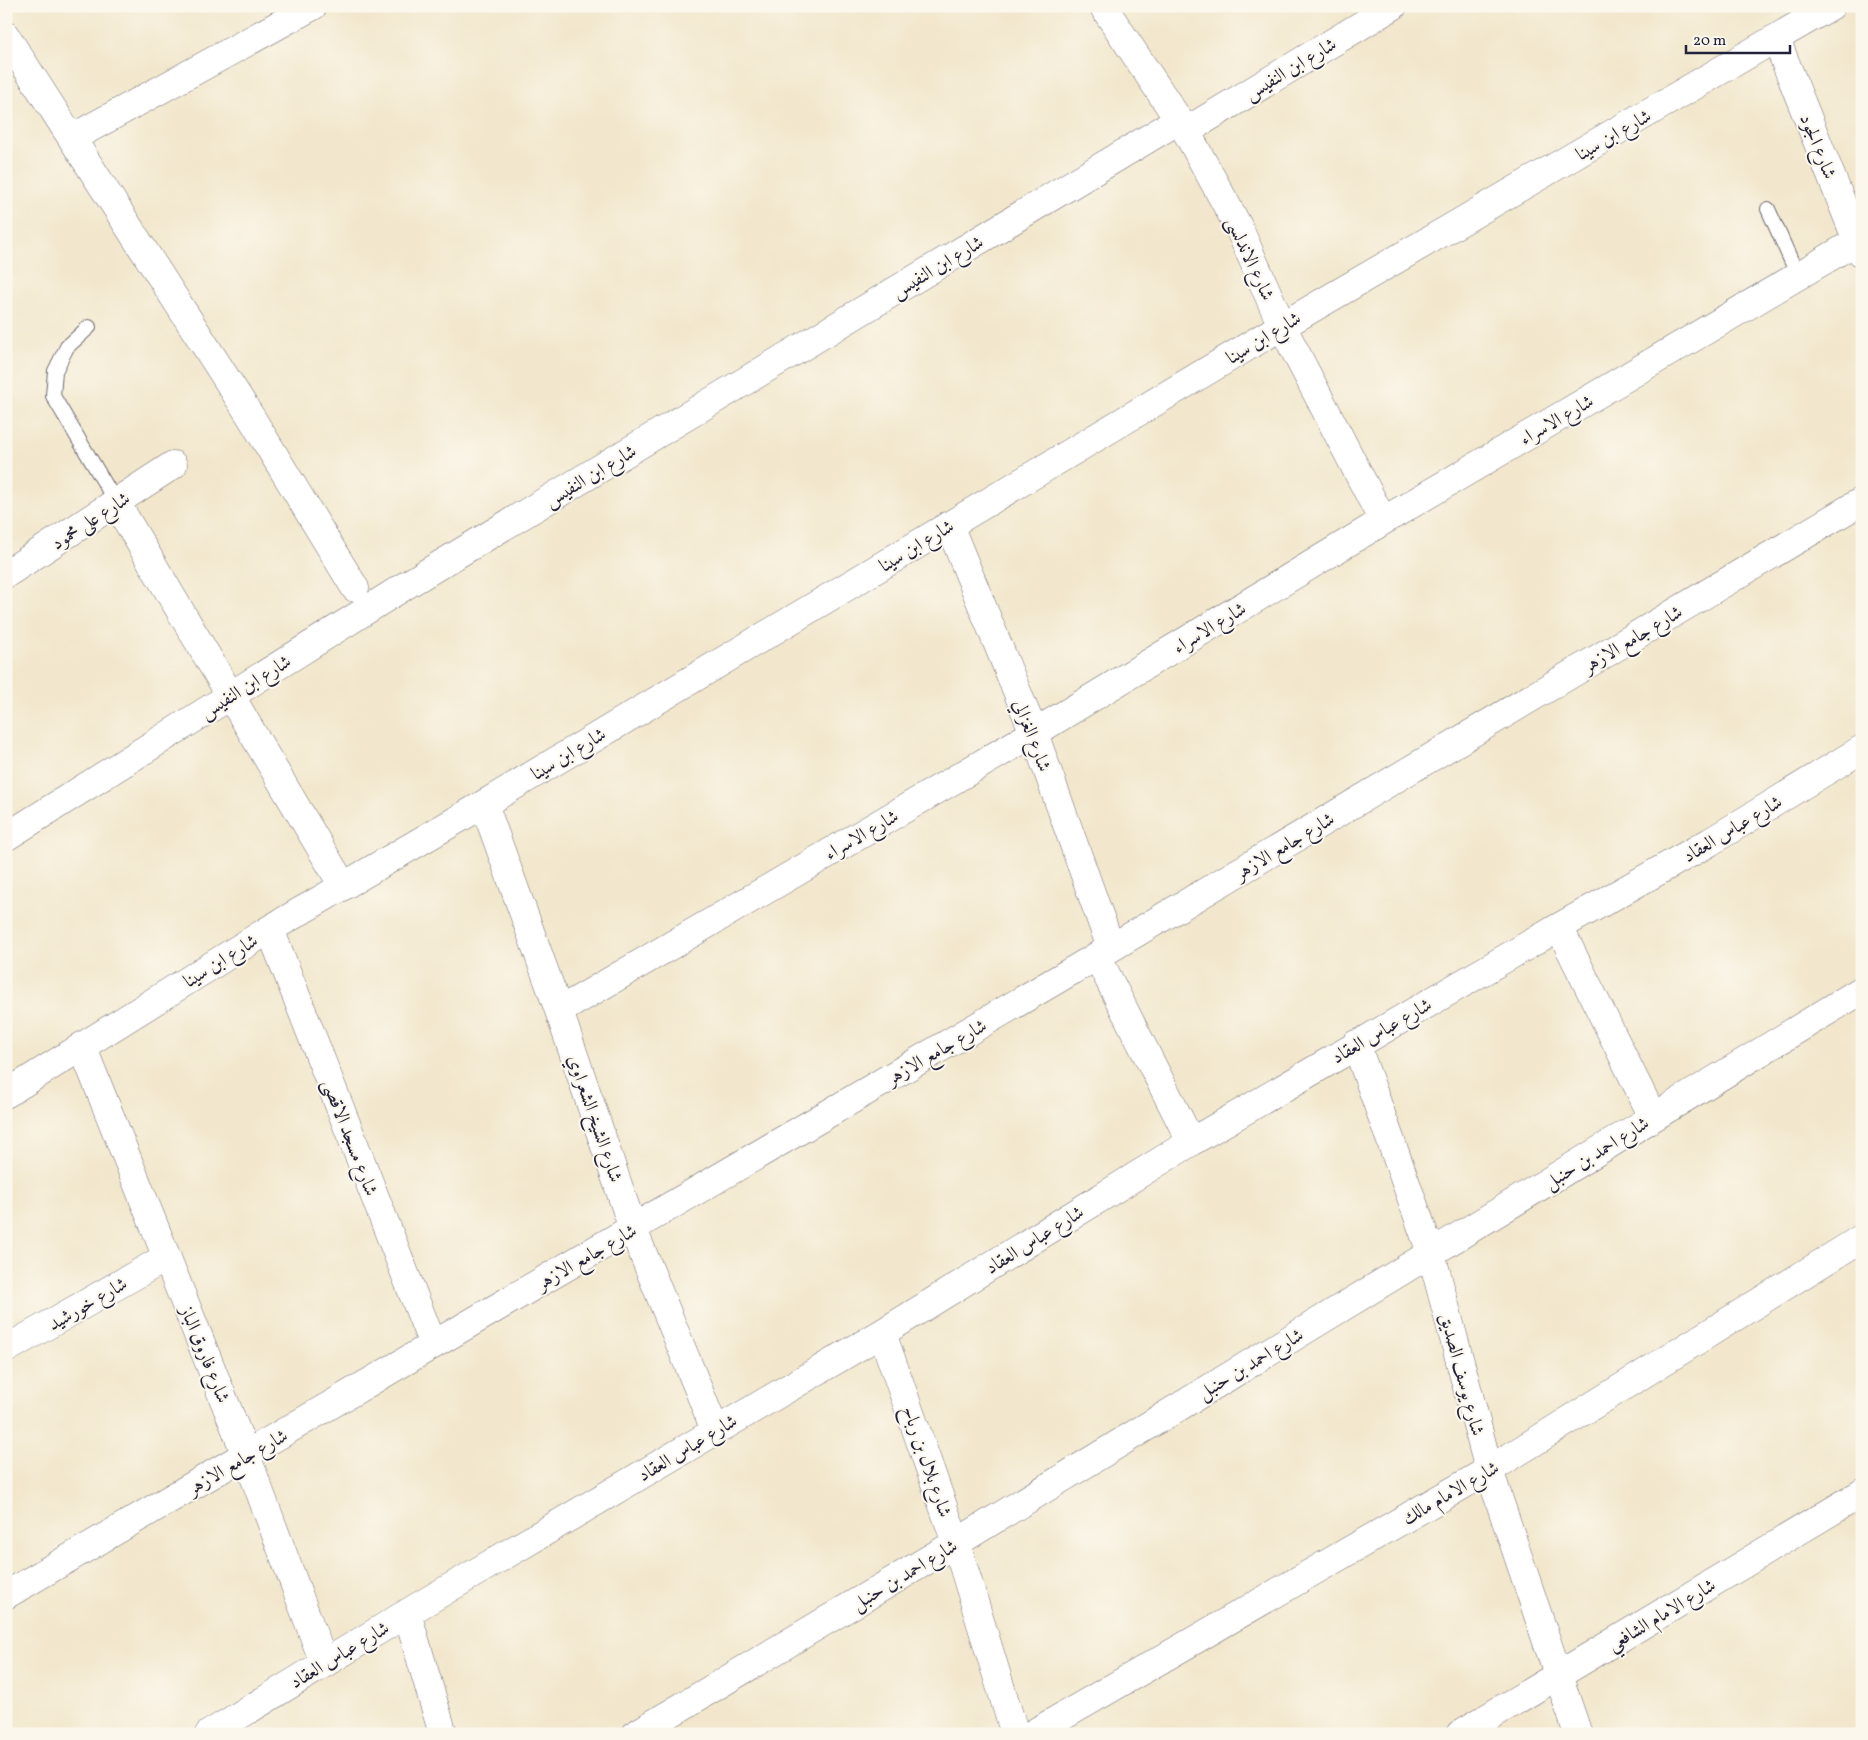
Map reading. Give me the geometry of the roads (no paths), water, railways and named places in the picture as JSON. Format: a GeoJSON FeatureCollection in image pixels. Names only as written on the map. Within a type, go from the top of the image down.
{"type":"FeatureCollection","features":[{"type":"Feature","properties":{"kind":"street"},"geometry":{"type":"LineString","coordinates":[[72,138],[313,6]]}},
{"type":"Feature","properties":{"kind":"street","name":"شارع الاندلسى"},"geometry":{"type":"LineString","coordinates":[[1102,6],[1183,125],[1238,226],[1282,326],[1383,521]]}},
{"type":"Feature","properties":{"kind":"street","name":"شارع ابن النفيس"},"geometry":{"type":"LineString","coordinates":[[6,837],[408,584],[1183,125],[1393,6]]}},
{"type":"Feature","properties":{"kind":"street","name":"شارع ابن سينا"},"geometry":{"type":"LineString","coordinates":[[6,1094],[270,929],[484,804],[1282,326],[1831,6]]}},
{"type":"Feature","properties":{"kind":"street"},"geometry":{"type":"LineString","coordinates":[[6,36],[250,417],[355,588]]}},
{"type":"Feature","properties":{"kind":"street","name":"شارع الجود"},"geometry":{"type":"LineString","coordinates":[[1776,39],[1859,247]]}},
{"type":"Feature","properties":{"kind":"street","name":"شارع الاسراء"},"geometry":{"type":"LineString","coordinates":[[559,1010],[1034,733],[1383,521],[1798,276],[1859,247]]}},
{"type":"Feature","properties":{"kind":"street","name":"شارع على محمود"},"geometry":{"type":"LineString","coordinates":[[6,574],[116,504],[173,465]]}},
{"type":"Feature","properties":{"kind":"street","name":"شارع جامع الازهر"},"geometry":{"type":"LineString","coordinates":[[6,1596],[1104,952],[1862,501]]}},
{"type":"Feature","properties":{"kind":"street"},"geometry":{"type":"LineString","coordinates":[[116,504],[343,886]]}},
{"type":"Feature","properties":{"kind":"street","name":"شارع الغزالي"},"geometry":{"type":"LineString","coordinates":[[949,525],[1034,733],[1104,952],[1191,1142]]}},
{"type":"Feature","properties":{"kind":"street","name":"شارع عباس العقاد"},"geometry":{"type":"LineString","coordinates":[[209,1734],[407,1613],[882,1333],[1191,1142],[1356,1044],[1710,842],[1862,749]]}},
{"type":"Feature","properties":{"kind":"street","name":"شارع الشيخ الشعراوي"},"geometry":{"type":"LineString","coordinates":[[484,804],[559,1010],[633,1229],[715,1430]]}},
{"type":"Feature","properties":{"kind":"street"},"geometry":{"type":"LineString","coordinates":[[1559,927],[1653,1117]]}},
{"type":"Feature","properties":{"kind":"street","name":"شارع مسجد الاقصى"},"geometry":{"type":"LineString","coordinates":[[270,929],[433,1345]]}},
{"type":"Feature","properties":{"kind":"street","name":"شارع احمد بن حنبل"},"geometry":{"type":"LineString","coordinates":[[636,1734],[956,1542],[1862,990]]}},
{"type":"Feature","properties":{"kind":"street","name":"شارع يوسف الصديق"},"geometry":{"type":"LineString","coordinates":[[1356,1044],[1431,1253],[1488,1470],[1560,1675],[1578,1734]]}},
{"type":"Feature","properties":{"kind":"street","name":"شارع فاروق الباز"},"geometry":{"type":"LineString","coordinates":[[82,1046],[246,1455],[324,1663]]}},
{"type":"Feature","properties":{"kind":"street","name":"شارع الامام مالك"},"geometry":{"type":"LineString","coordinates":[[1032,1734],[1488,1470],[1862,1238]]}},
{"type":"Feature","properties":{"kind":"street","name":"شارع خورشيد"},"geometry":{"type":"LineString","coordinates":[[6,1349],[167,1257]]}},
{"type":"Feature","properties":{"kind":"street","name":"شارع بلال بن رباح"},"geometry":{"type":"LineString","coordinates":[[882,1333],[956,1542],[1015,1734]]}},
{"type":"Feature","properties":{"kind":"street","name":"شارع الامام الشافعي"},"geometry":{"type":"LineString","coordinates":[[1460,1734],[1862,1494]]}},
{"type":"Feature","properties":{"kind":"street"},"geometry":{"type":"LineString","coordinates":[[407,1613],[443,1734]]}},
{"type":"Feature","properties":{"kind":"lane"},"geometry":{"type":"LineString","coordinates":[[1768,209],[1798,276]]}},
{"type":"Feature","properties":{"kind":"lane"},"geometry":{"type":"LineString","coordinates":[[89,327],[67,347],[55,372],[53,396],[116,504]]}}]}
